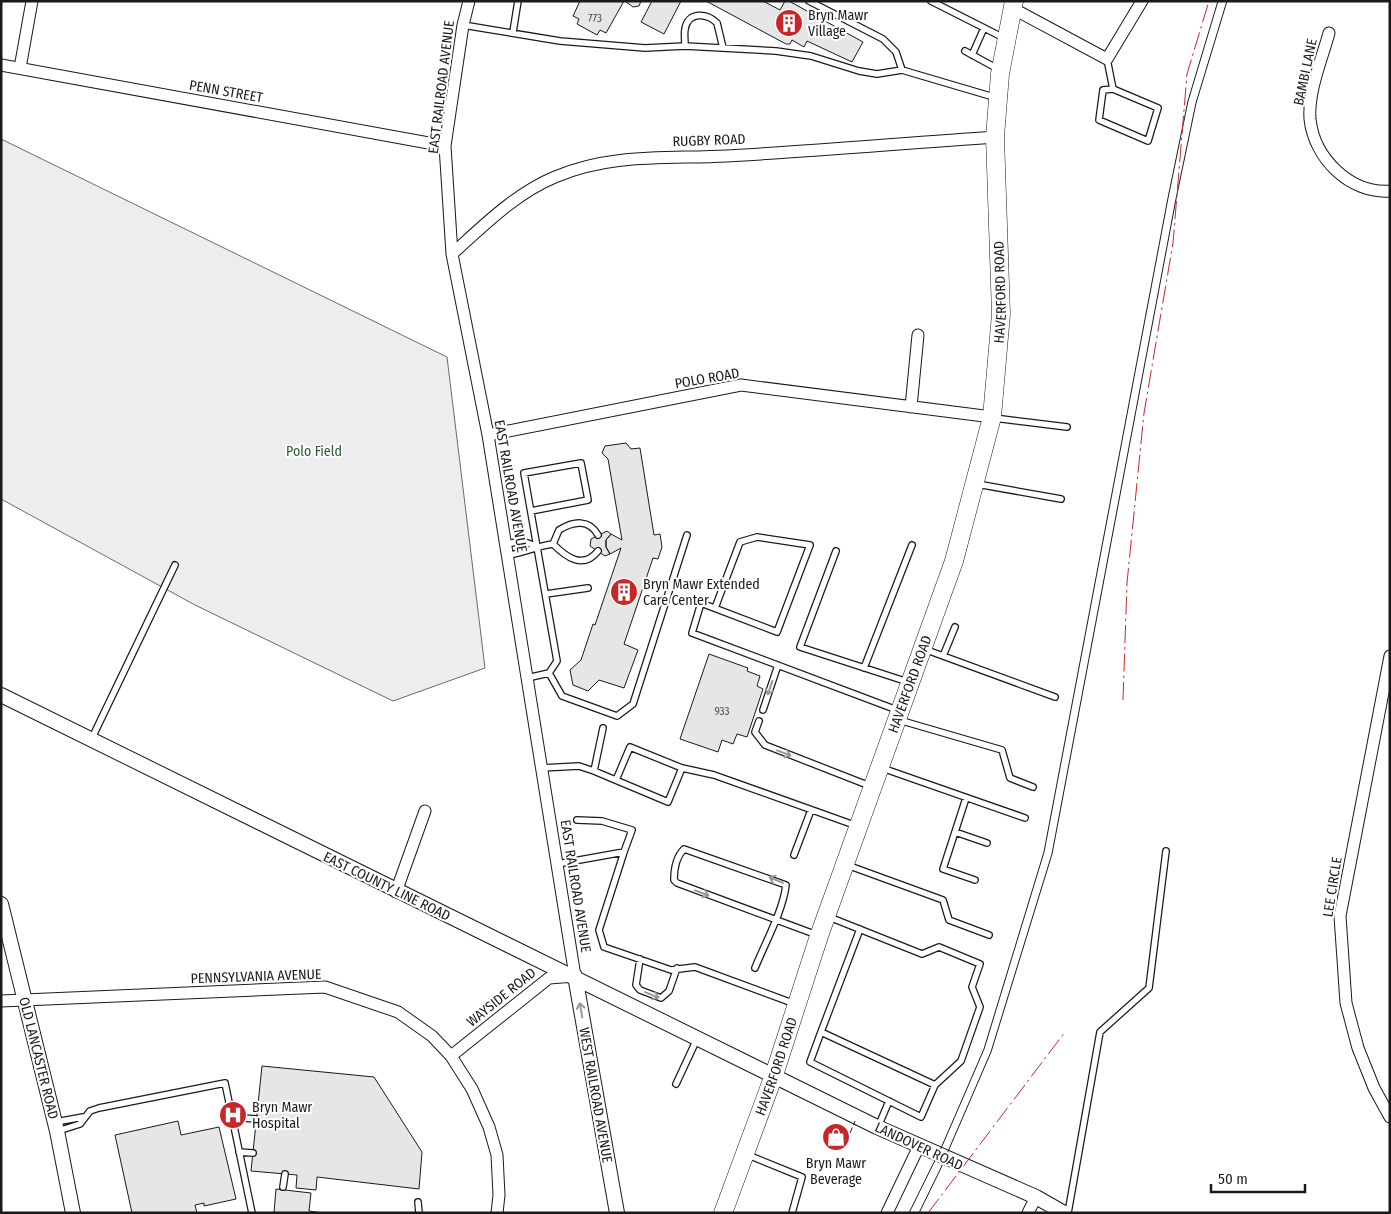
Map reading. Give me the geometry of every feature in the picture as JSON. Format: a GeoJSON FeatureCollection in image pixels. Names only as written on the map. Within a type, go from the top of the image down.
{"type":"FeatureCollection","features":[{"type":"Feature","properties":{"kind":"main road","name":"HAVERFORD ROAD"},"geometry":{"type":"LineString","coordinates":[[723,1213],[743,1153],[774,1075],[845,864],[954,561],[992,417],[1001,314],[995,136],[1001,70],[1013,5]]}},
{"type":"Feature","properties":{"kind":"street"},"geometry":{"type":"LineString","coordinates":[[20,68],[32,1]]}},
{"type":"Feature","properties":{"kind":"street","name":"EAST RAILROAD AVENUE"},"geometry":{"type":"LineString","coordinates":[[469,1],[463,25],[446,146],[452,254],[488,435],[526,678],[576,976]]}},
{"type":"Feature","properties":{"kind":"street"},"geometry":{"type":"LineString","coordinates":[[1013,5],[1107,59],[1142,1]]}},
{"type":"Feature","properties":{"kind":"street","name":"BAMBI LANE"},"geometry":{"type":"LineString","coordinates":[[1329,33],[1313,91],[1310,118],[1317,142],[1328,162],[1340,175],[1358,185],[1379,192],[1390,191]]}},
{"type":"Feature","properties":{"kind":"street","name":"PENN STREET"},"geometry":{"type":"LineString","coordinates":[[1,65],[446,146]]}},
{"type":"Feature","properties":{"kind":"street","name":"RUGBY ROAD"},"geometry":{"type":"LineString","coordinates":[[452,254],[502,210],[528,192],[554,177],[592,164],[650,156],[725,156],[995,136]]}},
{"type":"Feature","properties":{"kind":"street"},"geometry":{"type":"LineString","coordinates":[[911,407],[918,336]]}},
{"type":"Feature","properties":{"kind":"street","name":"POLO ROAD"},"geometry":{"type":"LineString","coordinates":[[488,435],[741,385],[992,417]]}},
{"type":"Feature","properties":{"kind":"street","name":"LEE CIRCLE"},"geometry":{"type":"LineString","coordinates":[[1390,656],[1340,916],[1346,1003],[1361,1056],[1374,1088],[1390,1117]]}},
{"type":"Feature","properties":{"kind":"street","name":"EAST COUNTY LINE ROAD"},"geometry":{"type":"LineString","coordinates":[[1,695],[92,738],[396,892],[576,976],[774,1075]]}},
{"type":"Feature","properties":{"kind":"street"},"geometry":{"type":"LineString","coordinates":[[396,892],[425,811]]}},
{"type":"Feature","properties":{"kind":"street","name":"OLD LANCASTER ROAD"},"geometry":{"type":"LineString","coordinates":[[1,904],[56,1127],[73,1213]]}},
{"type":"Feature","properties":{"kind":"street","name":"WAYSIDE ROAD"},"geometry":{"type":"LineString","coordinates":[[451,1056],[549,978],[576,976]]}},
{"type":"Feature","properties":{"kind":"street","name":"WEST RAILROAD AVENUE"},"geometry":{"type":"LineString","coordinates":[[576,976],[617,1213]]}},
{"type":"Feature","properties":{"kind":"street","name":"PENNSYLVANIA AVENUE"},"geometry":{"type":"LineString","coordinates":[[1,1001],[325,988],[398,1012],[432,1036],[451,1056],[472,1089],[489,1127],[497,1155],[499,1195],[496,1213]]}},
{"type":"Feature","properties":{"kind":"street","name":"LANDOVER ROAD"},"geometry":{"type":"LineString","coordinates":[[774,1075],[878,1127],[1066,1213]]}},
{"type":"Feature","properties":{"kind":"street"},"geometry":{"type":"LineString","coordinates":[[887,1213],[919,1146]]}},
{"type":"Feature","properties":{"kind":"street"},"geometry":{"type":"LineString","coordinates":[[1028,1213],[1036,1198]]}},
{"type":"Feature","properties":{"kind":"lane"},"geometry":{"type":"LineString","coordinates":[[513,32],[518,1]]}},
{"type":"Feature","properties":{"kind":"lane"},"geometry":{"type":"LineString","coordinates":[[810,1],[883,39],[896,52],[902,70]]}},
{"type":"Feature","properties":{"kind":"lane"},"geometry":{"type":"LineString","coordinates":[[931,1],[1006,39]]}},
{"type":"Feature","properties":{"kind":"lane"},"geometry":{"type":"LineString","coordinates":[[685,46],[685,29],[688,22],[699,15],[706,15],[717,23],[723,48]]}},
{"type":"Feature","properties":{"kind":"lane"},"geometry":{"type":"LineString","coordinates":[[463,25],[513,32],[560,42],[645,48],[685,46],[723,48],[811,56],[859,71],[877,74],[902,70],[998,99]]}},
{"type":"Feature","properties":{"kind":"lane"},"geometry":{"type":"LineString","coordinates":[[972,55],[984,28]]}},
{"type":"Feature","properties":{"kind":"lane"},"geometry":{"type":"LineString","coordinates":[[965,51],[1001,70]]}},
{"type":"Feature","properties":{"kind":"lane"},"geometry":{"type":"LineString","coordinates":[[1107,59],[1112,89]]}},
{"type":"Feature","properties":{"kind":"lane"},"geometry":{"type":"LineString","coordinates":[[1112,89],[1158,108],[1148,141],[1098,120],[1103,90],[1112,89]]}},
{"type":"Feature","properties":{"kind":"lane"},"geometry":{"type":"LineString","coordinates":[[992,417],[1067,427]]}},
{"type":"Feature","properties":{"kind":"lane"},"geometry":{"type":"LineString","coordinates":[[526,678],[549,673],[557,661],[524,473],[581,464],[588,500],[531,511]]}},
{"type":"Feature","properties":{"kind":"lane"},"geometry":{"type":"LineString","coordinates":[[975,483],[1061,499]]}},
{"type":"Feature","properties":{"kind":"lane"},"geometry":{"type":"LineString","coordinates":[[553,544],[559,530],[577,524],[585,523],[593,527],[598,536]]}},
{"type":"Feature","properties":{"kind":"lane"},"geometry":{"type":"LineString","coordinates":[[549,673],[562,696],[616,716],[634,704],[687,535]]}},
{"type":"Feature","properties":{"kind":"lane"},"geometry":{"type":"LineString","coordinates":[[716,608],[740,542],[757,537],[810,545],[777,632],[701,603],[692,633],[778,665],[898,715],[1002,750],[1010,778],[1032,787]]}},
{"type":"Feature","properties":{"kind":"lane"},"geometry":{"type":"LineString","coordinates":[[507,549],[522,541],[536,546]]}},
{"type":"Feature","properties":{"kind":"lane"},"geometry":{"type":"LineString","coordinates":[[507,549],[524,552],[536,546],[553,544],[566,556],[578,561],[588,560],[598,551]]}},
{"type":"Feature","properties":{"kind":"lane"},"geometry":{"type":"LineString","coordinates":[[864,668],[912,545]]}},
{"type":"Feature","properties":{"kind":"lane"},"geometry":{"type":"LineString","coordinates":[[836,551],[800,647],[910,683]]}},
{"type":"Feature","properties":{"kind":"lane"},"geometry":{"type":"LineString","coordinates":[[92,738],[175,566]]}},
{"type":"Feature","properties":{"kind":"lane"},"geometry":{"type":"LineString","coordinates":[[546,594],[588,588]]}},
{"type":"Feature","properties":{"kind":"lane"},"geometry":{"type":"LineString","coordinates":[[943,656],[955,627]]}},
{"type":"Feature","properties":{"kind":"lane"},"geometry":{"type":"LineString","coordinates":[[922,648],[1055,697]]}},
{"type":"Feature","properties":{"kind":"lane"},"geometry":{"type":"LineString","coordinates":[[763,710],[778,665]]}},
{"type":"Feature","properties":{"kind":"lane"},"geometry":{"type":"LineString","coordinates":[[759,721],[755,732],[765,745],[873,787]]}},
{"type":"Feature","properties":{"kind":"lane"},"geometry":{"type":"LineString","coordinates":[[594,771],[603,728]]}},
{"type":"Feature","properties":{"kind":"lane"},"geometry":{"type":"LineString","coordinates":[[616,780],[630,747],[682,768],[714,774],[859,827]]}},
{"type":"Feature","properties":{"kind":"lane"},"geometry":{"type":"LineString","coordinates":[[541,768],[579,766],[668,802],[682,768]]}},
{"type":"Feature","properties":{"kind":"lane"},"geometry":{"type":"LineString","coordinates":[[880,767],[1025,818]]}},
{"type":"Feature","properties":{"kind":"lane"},"geometry":{"type":"LineString","coordinates":[[966,798],[943,869],[974,880]]}},
{"type":"Feature","properties":{"kind":"lane"},"geometry":{"type":"LineString","coordinates":[[794,855],[811,810]]}},
{"type":"Feature","properties":{"kind":"lane"},"geometry":{"type":"LineString","coordinates":[[576,820],[602,821],[632,830],[599,930],[600,939],[604,947],[671,970],[695,967],[796,1005]]}},
{"type":"Feature","properties":{"kind":"lane"},"geometry":{"type":"LineString","coordinates":[[955,832],[987,843]]}},
{"type":"Feature","properties":{"kind":"lane"},"geometry":{"type":"LineString","coordinates":[[755,968],[774,921],[785,893],[786,885],[781,881],[684,849],[678,855],[674,880],[677,883],[774,921],[820,936]]}},
{"type":"Feature","properties":{"kind":"lane"},"geometry":{"type":"LineString","coordinates":[[1066,1213],[1100,1032],[1149,988],[1166,851]]}},
{"type":"Feature","properties":{"kind":"lane"},"geometry":{"type":"LineString","coordinates":[[557,864],[624,852]]}},
{"type":"Feature","properties":{"kind":"lane"},"geometry":{"type":"LineString","coordinates":[[845,864],[944,900],[949,920],[989,935]]}},
{"type":"Feature","properties":{"kind":"lane"},"geometry":{"type":"LineString","coordinates":[[827,916],[860,929],[922,954],[939,947],[980,964],[972,987],[980,1007],[961,1062],[935,1085],[921,1117],[810,1062],[860,929]]}},
{"type":"Feature","properties":{"kind":"lane"},"geometry":{"type":"LineString","coordinates":[[640,959],[636,985],[640,990],[661,998],[669,991],[677,968]]}},
{"type":"Feature","properties":{"kind":"lane"},"geometry":{"type":"LineString","coordinates":[[821,1032],[935,1085]]}},
{"type":"Feature","properties":{"kind":"lane"},"geometry":{"type":"LineString","coordinates":[[676,1084],[697,1038]]}},
{"type":"Feature","properties":{"kind":"lane"},"geometry":{"type":"LineString","coordinates":[[56,1127],[84,1117],[99,1108],[225,1083],[250,1212]]}},
{"type":"Feature","properties":{"kind":"lane"},"geometry":{"type":"LineString","coordinates":[[878,1127],[889,1102]]}},
{"type":"Feature","properties":{"kind":"lane"},"geometry":{"type":"LineString","coordinates":[[232,1117],[256,1119]]}},
{"type":"Feature","properties":{"kind":"lane"},"geometry":{"type":"LineString","coordinates":[[239,1152],[253,1153]]}},
{"type":"Feature","properties":{"kind":"lane"},"geometry":{"type":"LineString","coordinates":[[743,1153],[802,1177],[792,1213]]}},
{"type":"Feature","properties":{"kind":"lane"},"geometry":{"type":"LineString","coordinates":[[283,1187],[285,1174]]}},
{"type":"Feature","properties":{"kind":"lane"},"geometry":{"type":"LineString","coordinates":[[418,1202],[419,1213]]}},
{"type":"Feature","properties":{"kind":"shaded area","name":"Polo Field"},"geometry":{"type":"Polygon","coordinates":[[[1,139],[447,357],[485,668],[393,701],[195,605],[1,499],[1,139]]]}},
{"type":"Feature","properties":{"kind":"building"},"geometry":{"type":"Polygon","coordinates":[[[580,1],[624,1],[606,33],[600,30],[597,35],[577,24],[579,19],[573,16],[580,1]]]}},
{"type":"Feature","properties":{"kind":"building"},"geometry":{"type":"Polygon","coordinates":[[[625,1],[641,1],[639,6],[633,7],[625,1]]]}},
{"type":"Feature","properties":{"kind":"building"},"geometry":{"type":"Polygon","coordinates":[[[652,1],[681,1],[664,34],[641,22],[652,1]]]}},
{"type":"Feature","properties":{"kind":"building","name":"Bryn Mawr Village"},"geometry":{"type":"Polygon","coordinates":[[[706,1],[763,1],[780,10],[785,1],[789,1],[863,42],[852,62],[807,41],[804,47],[792,40],[790,44],[786,44],[706,1]]]}},
{"type":"Feature","properties":{"kind":"building","name":"Bryn Mawr Extended Care Center"},"geometry":{"type":"Polygon","coordinates":[[[626,443],[631,449],[640,448],[654,535],[660,534],[662,547],[658,559],[653,558],[624,644],[638,650],[624,688],[599,680],[588,691],[573,685],[570,670],[581,660],[621,548],[610,554],[606,547],[606,540],[611,534],[622,540],[608,459],[602,453],[605,446],[626,443]]]}},
{"type":"Feature","properties":{"kind":"building"},"geometry":{"type":"Polygon","coordinates":[[[607,531],[611,534],[606,540],[606,547],[610,554],[605,556],[590,546],[591,539],[607,531]]]}},
{"type":"Feature","properties":{"kind":"building"},"geometry":{"type":"Polygon","coordinates":[[[709,654],[748,668],[747,671],[760,676],[757,686],[763,689],[747,737],[737,734],[733,744],[722,740],[718,752],[680,739],[709,654]]]}},
{"type":"Feature","properties":{"kind":"building"},"geometry":{"type":"Polygon","coordinates":[[[262,1066],[374,1077],[422,1152],[419,1189],[317,1177],[316,1190],[296,1188],[297,1175],[251,1171],[262,1066]]]}},
{"type":"Feature","properties":{"kind":"building"},"geometry":{"type":"Polygon","coordinates":[[[178,1121],[181,1135],[219,1127],[236,1199],[204,1206],[204,1203],[195,1205],[197,1213],[132,1213],[115,1135],[178,1121]]]}},
{"type":"Feature","properties":{"kind":"building"},"geometry":{"type":"Polygon","coordinates":[[[276,1189],[311,1193],[309,1211],[323,1213],[274,1213],[276,1189]]]}},
{"type":"Feature","properties":{"kind":"tram line"},"geometry":{"type":"LineString","coordinates":[[909,1213],[942,1146],[984,1049],[1044,852],[1168,198],[1188,101],[1218,1]]}},
{"type":"Feature","properties":{"kind":"tram line"},"geometry":{"type":"LineString","coordinates":[[919,1213],[940,1170],[991,1052],[1052,854],[1176,199],[1196,103],[1227,1]]}},
{"type":"Feature","properties":{"kind":"fence"},"geometry":{"type":"LineString","coordinates":[[850,1133],[855,1121]]}},
{"type":"Feature","properties":{"kind":"power"},"geometry":{"type":"LineString","coordinates":[[1123,700],[1127,583],[1144,413],[1173,243],[1187,74],[1209,1]]}},
{"type":"Feature","properties":{"kind":"power"},"geometry":{"type":"LineString","coordinates":[[928,1213],[1065,1032]]}},
{"type":"Feature","properties":{"kind":"place","name":"Bryn Mawr Village"},"geometry":{"type":"Point","coordinates":[789,23]}},
{"type":"Feature","properties":{"kind":"place","name":"Bryn Mawr Extended Care Center"},"geometry":{"type":"Point","coordinates":[624,592]}},
{"type":"Feature","properties":{"kind":"place","name":"Bryn Mawr Hospital"},"geometry":{"type":"Point","coordinates":[233,1115]}},
{"type":"Feature","properties":{"kind":"place","name":"Bryn Mawr Beverage"},"geometry":{"type":"Point","coordinates":[836,1137]}}]}
